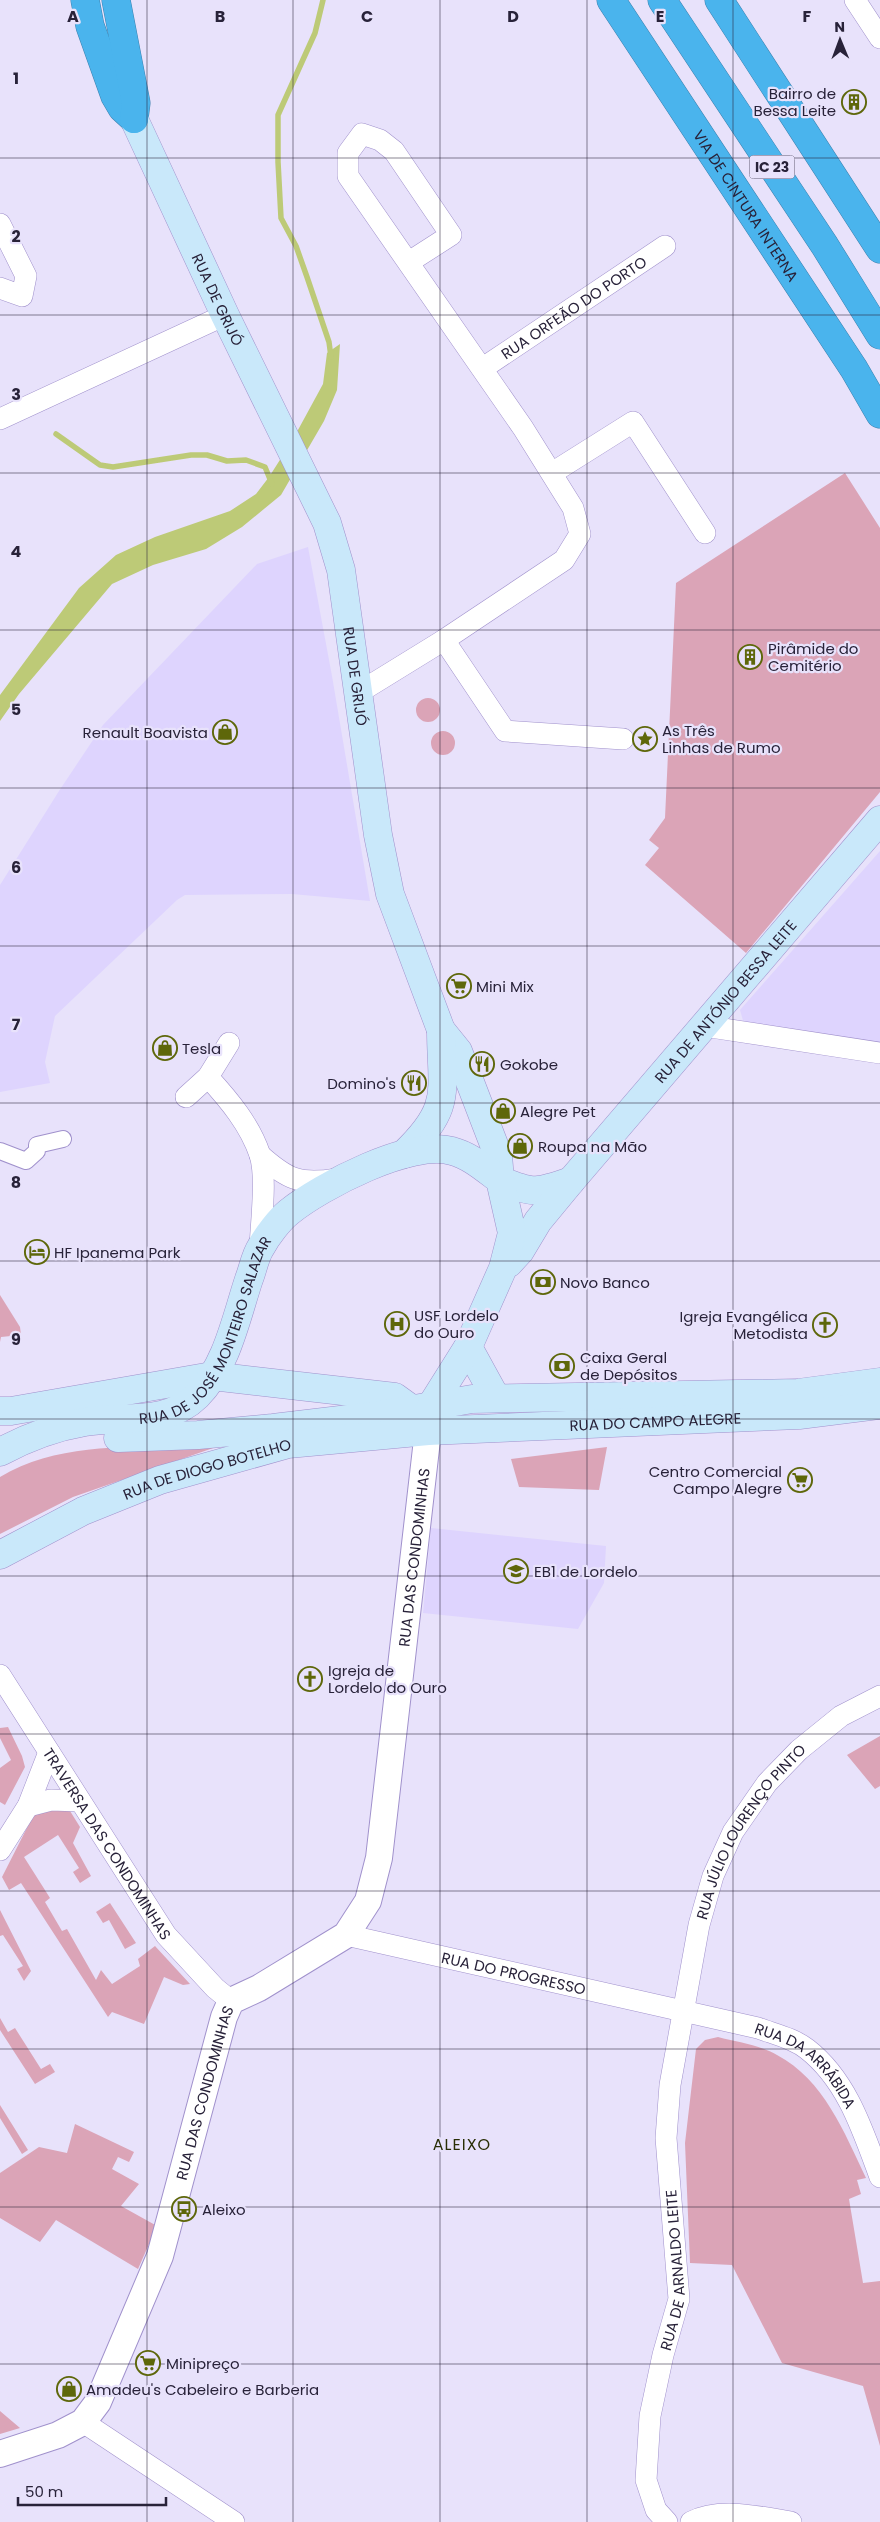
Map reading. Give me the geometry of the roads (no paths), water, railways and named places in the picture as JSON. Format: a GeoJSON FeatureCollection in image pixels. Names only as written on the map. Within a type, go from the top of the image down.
{"type":"FeatureCollection","features":[{"type":"Feature","properties":{"kind":"highway"},"geometry":{"type":"LineString","coordinates":[[85,0],[90,26],[115,96],[122,108],[134,119]]}},
{"type":"Feature","properties":{"kind":"highway"},"geometry":{"type":"LineString","coordinates":[[100,0],[103,62]]}},
{"type":"Feature","properties":{"kind":"highway"},"geometry":{"type":"LineString","coordinates":[[116,0],[136,103],[134,119]]}},
{"type":"Feature","properties":{"kind":"highway"},"geometry":{"type":"LineString","coordinates":[[122,30],[125,0]]}},
{"type":"Feature","properties":{"kind":"highway"},"geometry":{"type":"LineString","coordinates":[[591,0],[610,25],[659,74]]}},
{"type":"Feature","properties":{"kind":"highway","name":"VIA DE CINTURA INTERNA"},"geometry":{"type":"LineString","coordinates":[[611,0],[854,369],[880,414]]}},
{"type":"Feature","properties":{"kind":"highway","name":"IC 23"},"geometry":{"type":"LineString","coordinates":[[662,0],[825,246],[880,335]]}},
{"type":"Feature","properties":{"kind":"highway"},"geometry":{"type":"LineString","coordinates":[[718,0],[880,249]]}},
{"type":"Feature","properties":{"kind":"main road","name":"RUA DE GRIJÓ"},"geometry":{"type":"LineString","coordinates":[[134,119],[225,315],[327,523],[341,570],[378,835],[390,894],[440,1030],[458,1051],[498,1155],[500,1180],[512,1234],[503,1268]]}},
{"type":"Feature","properties":{"kind":"main road","name":"RUA DE ANTÓNIO BESSA LEITE"},"geometry":{"type":"LineString","coordinates":[[503,1268],[520,1251],[538,1221],[571,1181],[880,820]]}},
{"type":"Feature","properties":{"kind":"main road"},"geometry":{"type":"LineString","coordinates":[[404,1154],[424,1134],[443,1096],[440,1030]]}},
{"type":"Feature","properties":{"kind":"main road"},"geometry":{"type":"LineString","coordinates":[[260,1248],[289,1212],[341,1178],[404,1154],[450,1150],[471,1158],[500,1180],[524,1190],[541,1191],[571,1181]]}},
{"type":"Feature","properties":{"kind":"main road","name":"RUA DE JOSÉ MONTEIRO SALAZAR"},"geometry":{"type":"LineString","coordinates":[[54,1431],[85,1422],[143,1419],[175,1410],[196,1397],[212,1376],[225,1351],[260,1248]]}},
{"type":"Feature","properties":{"kind":"main road"},"geometry":{"type":"LineString","coordinates":[[5,1411],[212,1376],[396,1396],[424,1416],[468,1347],[503,1268]]}},
{"type":"Feature","properties":{"kind":"main road"},"geometry":{"type":"LineString","coordinates":[[468,1347],[496,1398]]}},
{"type":"Feature","properties":{"kind":"main road","name":"RUA DO CAMPO ALEGRE"},"geometry":{"type":"LineString","coordinates":[[424,1416],[496,1398],[798,1393],[880,1382]]}},
{"type":"Feature","properties":{"kind":"main road","name":"RUA DO CAMPO ALEGRE"},"geometry":{"type":"LineString","coordinates":[[424,1416],[799,1415],[880,1404]]}},
{"type":"Feature","properties":{"kind":"main road"},"geometry":{"type":"LineString","coordinates":[[5,1411],[28,1437]]}},
{"type":"Feature","properties":{"kind":"main road","name":"RUA DE DIOGO BOTELHO"},"geometry":{"type":"LineString","coordinates":[[0,1452],[28,1437],[54,1431],[90,1438],[198,1435],[424,1416]]}},
{"type":"Feature","properties":{"kind":"main road","name":"RUA DE DIOGO BOTELHO"},"geometry":{"type":"LineString","coordinates":[[0,1555],[83,1511],[160,1480],[218,1462],[288,1444],[424,1416]]}},
{"type":"Feature","properties":{"kind":"street"},"geometry":{"type":"LineString","coordinates":[[855,0],[880,38]]}},
{"type":"Feature","properties":{"kind":"street"},"geometry":{"type":"LineString","coordinates":[[358,693],[444,640],[564,560],[580,534],[573,508],[552,473],[483,368],[348,176],[348,154],[362,134],[380,140],[394,151],[451,235],[409,262]]}},
{"type":"Feature","properties":{"kind":"street"},"geometry":{"type":"LineString","coordinates":[[0,224],[26,276],[22,296],[0,288]]}},
{"type":"Feature","properties":{"kind":"street","name":"RUA ORFEÃO DO PORTO"},"geometry":{"type":"LineString","coordinates":[[483,368],[665,246]]}},
{"type":"Feature","properties":{"kind":"street"},"geometry":{"type":"LineString","coordinates":[[0,419],[225,315]]}},
{"type":"Feature","properties":{"kind":"street"},"geometry":{"type":"LineString","coordinates":[[552,473],[633,422],[705,533]]}},
{"type":"Feature","properties":{"kind":"street"},"geometry":{"type":"LineString","coordinates":[[444,640],[505,731],[624,739]]}},
{"type":"Feature","properties":{"kind":"street"},"geometry":{"type":"LineString","coordinates":[[704,1026],[880,1053]]}},
{"type":"Feature","properties":{"kind":"street"},"geometry":{"type":"LineString","coordinates":[[186,1097],[208,1077],[229,1043]]}},
{"type":"Feature","properties":{"kind":"street","name":"RUA DE JOSÉ MONTEIRO SALAZAR"},"geometry":{"type":"LineString","coordinates":[[208,1077],[234,1106],[260,1155],[262,1187],[260,1248]]}},
{"type":"Feature","properties":{"kind":"street"},"geometry":{"type":"LineString","coordinates":[[0,1151],[26,1161],[37,1151],[37,1145],[63,1139]]}},
{"type":"Feature","properties":{"kind":"street"},"geometry":{"type":"LineString","coordinates":[[260,1155],[282,1175],[303,1182],[341,1178]]}},
{"type":"Feature","properties":{"kind":"street","name":"RUA DAS CONDOMINHAS"},"geometry":{"type":"LineString","coordinates":[[0,2454],[58,2436],[83,2422],[98,2402],[160,2256],[224,2017],[231,2001],[259,1988],[346,1935],[368,1901],[379,1858],[424,1416]]}},
{"type":"Feature","properties":{"kind":"street","name":"TRAVERSA DAS CONDOMINHAS"},"geometry":{"type":"LineString","coordinates":[[0,1675],[166,1935],[215,1988],[231,2001]]}},
{"type":"Feature","properties":{"kind":"street","name":"RUA JÚLIO LOURENÇO PINTO"},"geometry":{"type":"LineString","coordinates":[[683,2011],[699,1926],[713,1876],[733,1832],[767,1783],[800,1750],[841,1716],[880,1696]]}},
{"type":"Feature","properties":{"kind":"street"},"geometry":{"type":"LineString","coordinates":[[0,1850],[28,1806],[49,1752]]}},
{"type":"Feature","properties":{"kind":"street"},"geometry":{"type":"LineString","coordinates":[[28,1806],[52,1800],[80,1801]]}},
{"type":"Feature","properties":{"kind":"street","name":"RUA DO PROGRESSO"},"geometry":{"type":"LineString","coordinates":[[346,1935],[683,2011]]}},
{"type":"Feature","properties":{"kind":"street","name":"RUA DA ARRÁBIDA"},"geometry":{"type":"LineString","coordinates":[[683,2011],[758,2028],[792,2040],[806,2049],[832,2074],[846,2094],[863,2128],[880,2177]]}},
{"type":"Feature","properties":{"kind":"street","name":"RUA DE ARNALDO LEITE"},"geometry":{"type":"LineString","coordinates":[[667,2522],[656,2510],[646,2480],[650,2416],[662,2355],[679,2299],[666,2138],[670,2085],[683,2011]]}},
{"type":"Feature","properties":{"kind":"street"},"geometry":{"type":"LineString","coordinates":[[83,2422],[234,2522]]}},
{"type":"Feature","properties":{"kind":"street"},"geometry":{"type":"LineString","coordinates":[[691,2522],[703,2516],[745,2514],[791,2522]]}},
{"type":"Feature","properties":{"kind":"waterway"},"geometry":{"type":"LineString","coordinates":[[323,0],[315,33],[278,115],[278,162],[281,218],[296,246],[329,342],[331,357]]}},
{"type":"Feature","properties":{"kind":"waterway"},"geometry":{"type":"LineString","coordinates":[[56,434],[100,465],[113,467],[191,455],[207,455],[227,461],[246,460],[265,467],[272,484]]}},
{"type":"Feature","properties":{"kind":"place","name":"Bairro de Bessa Leite"},"geometry":{"type":"Point","coordinates":[854,102]}},
{"type":"Feature","properties":{"kind":"place","name":"Pirâmide do Cemitério"},"geometry":{"type":"Point","coordinates":[750,657]}},
{"type":"Feature","properties":{"kind":"place","name":"Renault Boavista"},"geometry":{"type":"Point","coordinates":[225,732]}},
{"type":"Feature","properties":{"kind":"place","name":"As Três Linhas de Rumo"},"geometry":{"type":"Point","coordinates":[645,739]}},
{"type":"Feature","properties":{"kind":"place","name":"Mini Mix"},"geometry":{"type":"Point","coordinates":[459,986]}},
{"type":"Feature","properties":{"kind":"place","name":"Tesla"},"geometry":{"type":"Point","coordinates":[165,1048]}},
{"type":"Feature","properties":{"kind":"place","name":"Gokobe"},"geometry":{"type":"Point","coordinates":[482,1064]}},
{"type":"Feature","properties":{"kind":"place","name":"Domino's"},"geometry":{"type":"Point","coordinates":[414,1083]}},
{"type":"Feature","properties":{"kind":"place","name":"Alegre Pet"},"geometry":{"type":"Point","coordinates":[503,1111]}},
{"type":"Feature","properties":{"kind":"place","name":"Roupa na Mão"},"geometry":{"type":"Point","coordinates":[520,1146]}},
{"type":"Feature","properties":{"kind":"place","name":"HF Ipanema Park"},"geometry":{"type":"Point","coordinates":[37,1252]}},
{"type":"Feature","properties":{"kind":"place","name":"Novo Banco"},"geometry":{"type":"Point","coordinates":[543,1282]}},
{"type":"Feature","properties":{"kind":"place","name":"USF Lordelo do Ouro"},"geometry":{"type":"Point","coordinates":[397,1324]}},
{"type":"Feature","properties":{"kind":"place","name":"Igreja Evangélica Metodista"},"geometry":{"type":"Point","coordinates":[825,1325]}},
{"type":"Feature","properties":{"kind":"place","name":"Caixa Geral de Depósitos"},"geometry":{"type":"Point","coordinates":[562,1366]}},
{"type":"Feature","properties":{"kind":"place","name":"Centro Comercial Campo Alegre"},"geometry":{"type":"Point","coordinates":[800,1480]}},
{"type":"Feature","properties":{"kind":"place","name":"EB1 de Lordelo"},"geometry":{"type":"Point","coordinates":[516,1571]}},
{"type":"Feature","properties":{"kind":"place","name":"Igreja de Lordelo do Ouro"},"geometry":{"type":"Point","coordinates":[310,1679]}},
{"type":"Feature","properties":{"kind":"place","name":"Aleixo"},"geometry":{"type":"Point","coordinates":[184,2209]}},
{"type":"Feature","properties":{"kind":"place","name":"Minipreço"},"geometry":{"type":"Point","coordinates":[148,2363]}},
{"type":"Feature","properties":{"kind":"place","name":"Amadeu's Cabeleiro e Barberia"},"geometry":{"type":"Point","coordinates":[69,2389]}},
{"type":"Feature","properties":{"kind":"district","name":"ALEIXO"},"geometry":{"type":"Point","coordinates":[462,2144]}}]}
